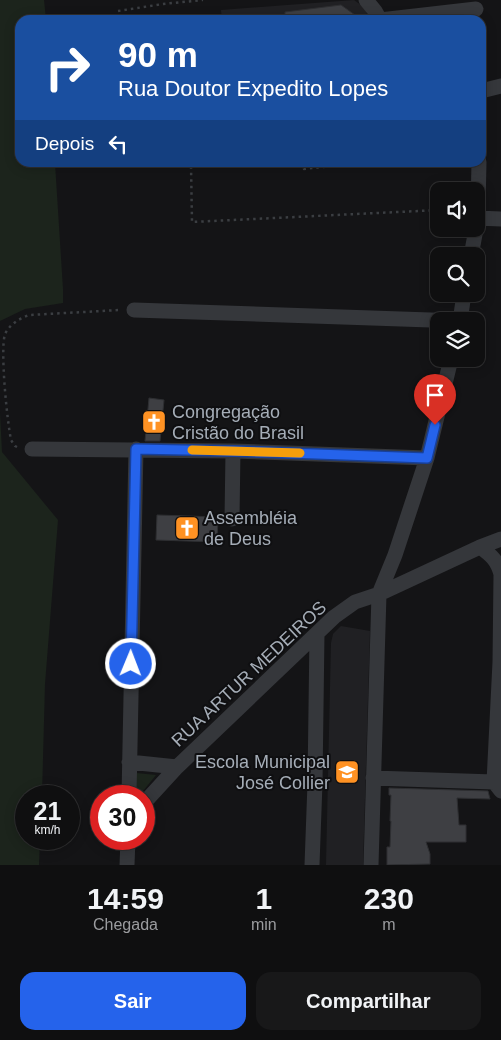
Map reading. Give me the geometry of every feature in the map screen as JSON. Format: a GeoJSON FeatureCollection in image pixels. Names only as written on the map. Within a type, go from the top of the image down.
{"type":"FeatureCollection","features":[{"type":"Feature","properties":{"kind":"street"},"geometry":{"type":"LineString","coordinates":[[366,0],[378,15]]}},
{"type":"Feature","properties":{"kind":"street"},"geometry":{"type":"LineString","coordinates":[[428,15],[477,10]]}},
{"type":"Feature","properties":{"kind":"street"},"geometry":{"type":"LineString","coordinates":[[486,90],[501,86]]}},
{"type":"Feature","properties":{"kind":"street"},"geometry":{"type":"LineString","coordinates":[[478,182],[479,167]]}},
{"type":"Feature","properties":{"kind":"street"},"geometry":{"type":"LineString","coordinates":[[485,222],[501,219]]}},
{"type":"Feature","properties":{"kind":"street"},"geometry":{"type":"LineString","coordinates":[[134,310],[430,320]]}},
{"type":"Feature","properties":{"kind":"street"},"geometry":{"type":"LineString","coordinates":[[371,865],[379,594],[395,555],[427,458],[449,367]]}},
{"type":"Feature","properties":{"kind":"street"},"geometry":{"type":"LineString","coordinates":[[129,785],[136,449]]}},
{"type":"Feature","properties":{"kind":"street"},"geometry":{"type":"LineString","coordinates":[[32,450],[136,449],[427,458]]}},
{"type":"Feature","properties":{"kind":"street"},"geometry":{"type":"LineString","coordinates":[[232,519],[233,451]]}},
{"type":"Feature","properties":{"kind":"street","name":"RUA ARTUR MEDEIROS"},"geometry":{"type":"LineString","coordinates":[[155,792],[177,767],[334,616],[355,602],[379,594],[501,539]]}},
{"type":"Feature","properties":{"kind":"street"},"geometry":{"type":"LineString","coordinates":[[373,778],[498,786],[501,574],[493,557],[480,547]]}},
{"type":"Feature","properties":{"kind":"street"},"geometry":{"type":"LineString","coordinates":[[312,865],[317,632]]}},
{"type":"Feature","properties":{"kind":"street"},"geometry":{"type":"LineString","coordinates":[[129,762],[177,767]]}},
{"type":"Feature","properties":{"kind":"street"},"geometry":{"type":"LineString","coordinates":[[127,865],[128,850]]}},
{"type":"Feature","properties":{"kind":"path"},"geometry":{"type":"LineString","coordinates":[[118,11],[203,0]]}},
{"type":"Feature","properties":{"kind":"path"},"geometry":{"type":"LineString","coordinates":[[191,167],[192,222],[430,210]]}},
{"type":"Feature","properties":{"kind":"path"},"geometry":{"type":"LineString","coordinates":[[32,450],[14,446],[11,440],[2,354],[4,336],[10,327],[18,319],[29,315],[134,310]]}},
{"type":"Feature","properties":{"kind":"shaded area"},"geometry":{"type":"Polygon","coordinates":[[[0,0],[44,0],[46,15],[15,15],[15,167],[55,167],[63,303],[25,309],[0,321],[0,0]]]}},
{"type":"Feature","properties":{"kind":"shaded area"},"geometry":{"type":"Polygon","coordinates":[[[354,0],[365,8],[367,15],[222,15],[221,10],[354,0]]]}},
{"type":"Feature","properties":{"kind":"shaded area"},"geometry":{"type":"Polygon","coordinates":[[[0,412],[2,452],[58,520],[45,684],[42,785],[15,785],[15,850],[40,850],[39,865],[0,865],[0,412]]]}},
{"type":"Feature","properties":{"kind":"shaded area","name":"Escola Municipal José Collier"},"geometry":{"type":"Polygon","coordinates":[[[341,626],[370,631],[363,865],[326,865],[331,643],[333,634],[341,626]]]}},
{"type":"Feature","properties":{"kind":"shaded area"},"geometry":{"type":"Polygon","coordinates":[[[136,773],[156,775],[148,785],[137,785],[136,773]]]}},
{"type":"Feature","properties":{"kind":"building"},"geometry":{"type":"Polygon","coordinates":[[[341,5],[355,15],[285,15],[285,12],[341,5]]]}},
{"type":"Feature","properties":{"kind":"building","name":"Congregação Cristão do Brasil"},"geometry":{"type":"Polygon","coordinates":[[[149,398],[164,400],[160,441],[145,441],[149,398]]]}},
{"type":"Feature","properties":{"kind":"building","name":"Assembléia de Deus"},"geometry":{"type":"Polygon","coordinates":[[[157,515],[218,517],[217,542],[156,540],[157,515]]]}},
{"type":"Feature","properties":{"kind":"building"},"geometry":{"type":"Polygon","coordinates":[[[389,788],[488,791],[490,799],[457,798],[459,825],[466,825],[466,842],[426,842],[430,854],[430,864],[387,865],[387,847],[390,847],[391,821],[391,795],[389,795],[389,788]]]}},
{"type":"Feature","properties":{"kind":"slow traffic"},"geometry":{"type":"LineString","coordinates":[[192,450],[300,453]]}},
{"type":"Feature","properties":{"kind":"place","name":"Congregação Cristão do Brasil"},"geometry":{"type":"Point","coordinates":[154,422]}},
{"type":"Feature","properties":{"kind":"place","name":"Assembléia de Deus"},"geometry":{"type":"Point","coordinates":[187,528]}},
{"type":"Feature","properties":{"kind":"place","name":"Escola Municipal José Collier"},"geometry":{"type":"Point","coordinates":[347,772]}},
{"type":"Feature","properties":{"kind":"route"},"geometry":{"type":"LineString","coordinates":[[131,664],[136,449],[427,458],[435,425]]}}]}
